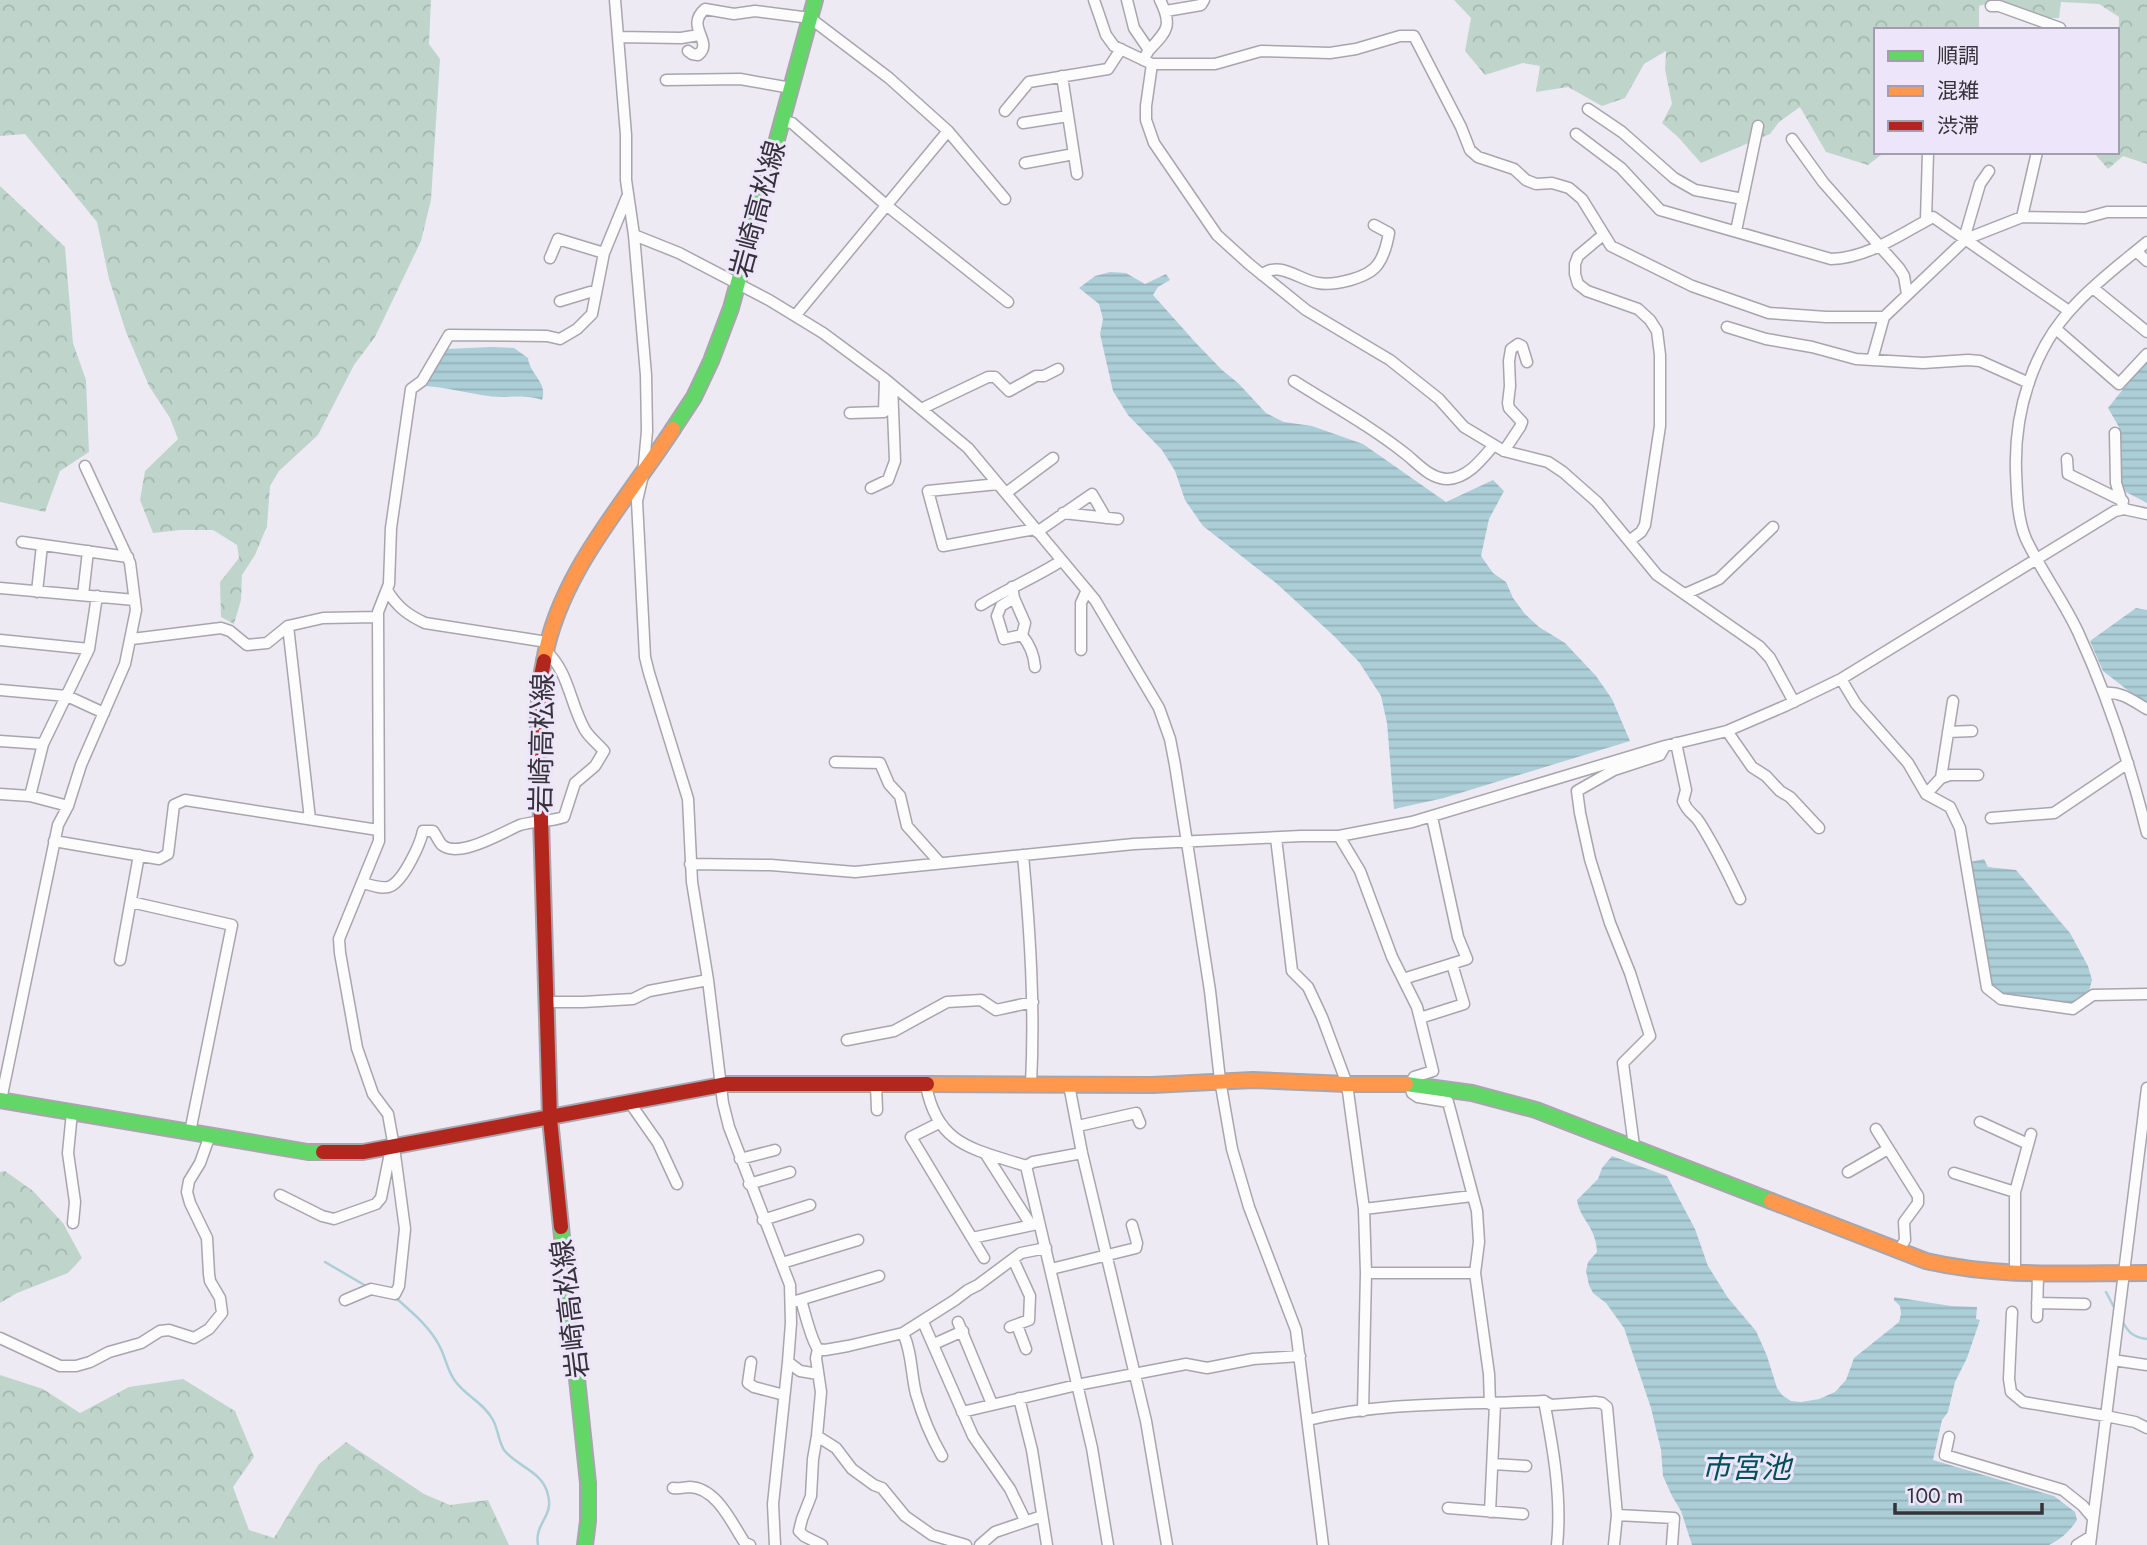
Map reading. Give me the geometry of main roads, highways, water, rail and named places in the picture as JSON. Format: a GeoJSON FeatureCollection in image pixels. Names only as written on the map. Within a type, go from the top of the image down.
{"type":"FeatureCollection","features":[{"type":"Feature","properties":{"kind":"water"},"geometry":{"type":"Polygon","coordinates":[[[1110,272],[1126,273],[1145,284],[1166,274],[1170,280],[1158,287],[1153,295],[1195,342],[1266,413],[1284,422],[1312,426],[1363,444],[1446,502],[1493,480],[1504,491],[1489,519],[1481,556],[1493,573],[1506,582],[1513,598],[1525,614],[1539,627],[1565,643],[1596,676],[1612,699],[1630,741],[1444,798],[1394,809],[1387,723],[1381,696],[1359,662],[1276,583],[1203,526],[1185,500],[1175,471],[1162,450],[1128,415],[1113,391],[1100,334],[1103,319],[1099,304],[1079,288],[1095,276],[1110,272]]]}},
{"type":"Feature","properties":{"kind":"water"},"geometry":{"type":"Polygon","coordinates":[[[514,348],[528,358],[543,388],[542,400],[488,396],[423,386],[447,349],[514,348]]]}},
{"type":"Feature","properties":{"kind":"water"},"geometry":{"type":"Polygon","coordinates":[[[2147,359],[2147,503],[2126,492],[2119,479],[2119,427],[2108,408],[2147,359]]]}},
{"type":"Feature","properties":{"kind":"water"},"geometry":{"type":"Polygon","coordinates":[[[2136,608],[2147,610],[2147,705],[2103,671],[2090,641],[2136,608]]]}},
{"type":"Feature","properties":{"kind":"water"},"geometry":{"type":"Polygon","coordinates":[[[1984,859],[1988,867],[2016,870],[2070,933],[2088,966],[2092,980],[2089,991],[2073,1002],[2061,1003],[2004,995],[1995,990],[1989,982],[1970,862],[1984,859]]]}},
{"type":"Feature","properties":{"kind":"water","name":"市宮池"},"geometry":{"type":"Polygon","coordinates":[[[1612,1156],[1667,1176],[1695,1229],[1708,1266],[1728,1298],[1756,1331],[1777,1388],[1791,1401],[1819,1399],[1835,1392],[1846,1380],[1854,1358],[1899,1322],[1900,1306],[1894,1297],[1951,1306],[1977,1307],[1976,1319],[1980,1320],[1967,1358],[1955,1382],[1948,1412],[1942,1420],[1933,1460],[2054,1496],[2075,1512],[2077,1520],[2071,1528],[2049,1545],[1692,1545],[1681,1511],[1663,1476],[1661,1450],[1651,1408],[1624,1328],[1606,1303],[1593,1293],[1586,1271],[1588,1262],[1597,1252],[1596,1243],[1577,1200],[1598,1179],[1602,1168],[1612,1156]]]}},
{"type":"Feature","properties":{"kind":"waterway"},"geometry":{"type":"LineString","coordinates":[[325,1262],[366,1286]]}},
{"type":"Feature","properties":{"kind":"waterway"},"geometry":{"type":"LineString","coordinates":[[2106,1292],[2116,1311]]}},
{"type":"Feature","properties":{"kind":"waterway"},"geometry":{"type":"LineString","coordinates":[[397,1299],[432,1333],[455,1381],[480,1404],[495,1423],[504,1450],[541,1480],[549,1503],[539,1531],[538,1545]]}},
{"type":"Feature","properties":{"kind":"waterway"},"geometry":{"type":"LineString","coordinates":[[2121,1319],[2131,1333],[2147,1339]]}}]}
